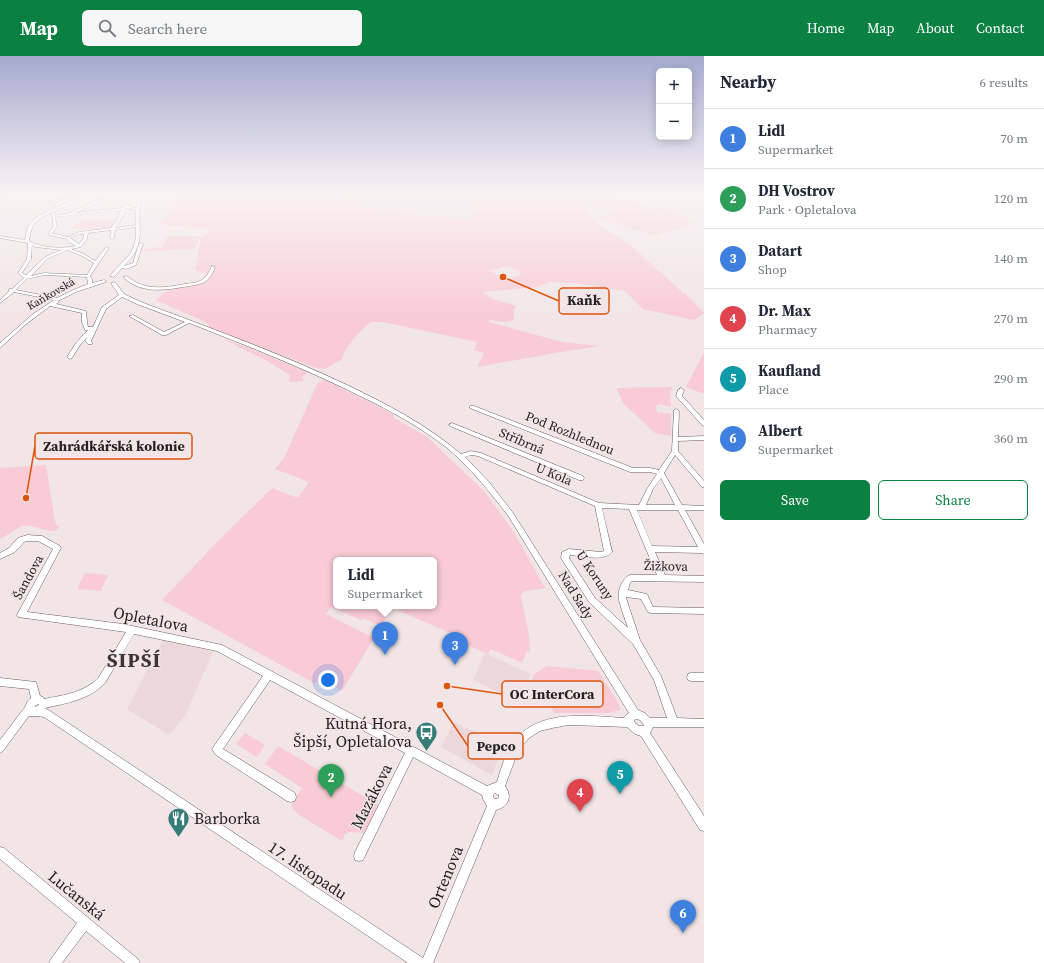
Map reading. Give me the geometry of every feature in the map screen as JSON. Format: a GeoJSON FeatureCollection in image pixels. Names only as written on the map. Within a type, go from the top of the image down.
{"type":"FeatureCollection","features":[{"type":"Feature","properties":{"kind":"street"},"geometry":{"type":"LineString","coordinates":[[29,233],[29,259],[20,273],[27,278],[48,274],[88,276]]}},
{"type":"Feature","properties":{"kind":"street"},"geometry":{"type":"LineString","coordinates":[[50,233],[68,238],[70,241],[80,246],[83,255]]}},
{"type":"Feature","properties":{"kind":"street"},"geometry":{"type":"LineString","coordinates":[[68,238],[78,233]]}},
{"type":"Feature","properties":{"kind":"street"},"geometry":{"type":"LineString","coordinates":[[0,302],[9,292],[27,278],[46,258],[67,249],[80,246],[85,239],[86,233]]}},
{"type":"Feature","properties":{"kind":"street"},"geometry":{"type":"LineString","coordinates":[[112,233],[112,238]]}},
{"type":"Feature","properties":{"kind":"street"},"geometry":{"type":"LineString","coordinates":[[90,343],[88,342],[93,328],[104,308],[122,295],[109,280],[124,267],[128,261],[136,247],[137,233]]}},
{"type":"Feature","properties":{"kind":"street"},"geometry":{"type":"LineString","coordinates":[[0,238],[36,246],[67,249],[83,255],[96,263]]}},
{"type":"Feature","properties":{"kind":"street"},"geometry":{"type":"LineString","coordinates":[[124,267],[135,264],[141,243]]}},
{"type":"Feature","properties":{"kind":"street"},"geometry":{"type":"LineString","coordinates":[[88,276],[107,248]]}},
{"type":"Feature","properties":{"kind":"street"},"geometry":{"type":"LineString","coordinates":[[124,267],[125,277],[130,282],[160,290],[206,280],[213,267]]}},
{"type":"Feature","properties":{"kind":"street"},"geometry":{"type":"LineString","coordinates":[[88,276],[90,279],[90,284]]}},
{"type":"Feature","properties":{"kind":"street","name":"Kaňkovská"},"geometry":{"type":"LineString","coordinates":[[0,346],[28,318],[59,298],[90,284],[125,277]]}},
{"type":"Feature","properties":{"kind":"street"},"geometry":{"type":"LineString","coordinates":[[0,293],[9,292],[62,299],[52,305],[84,312],[83,322],[87,329],[93,328]]}},
{"type":"Feature","properties":{"kind":"street","name":"Nad Sady"},"geometry":{"type":"LineString","coordinates":[[122,295],[138,303],[287,359],[349,388],[421,426],[460,456],[493,490],[519,528],[635,714],[644,717],[646,727],[704,826]]}},
{"type":"Feature","properties":{"kind":"street"},"geometry":{"type":"LineString","coordinates":[[131,316],[161,335],[189,322]]}},
{"type":"Feature","properties":{"kind":"street"},"geometry":{"type":"LineString","coordinates":[[70,356],[78,344],[93,328]]}},
{"type":"Feature","properties":{"kind":"street"},"geometry":{"type":"LineString","coordinates":[[681,390],[679,396],[704,424]]}},
{"type":"Feature","properties":{"kind":"street","name":"Pod Rozhlednou"},"geometry":{"type":"LineString","coordinates":[[472,407],[632,470],[650,470],[661,473]]}},
{"type":"Feature","properties":{"kind":"street"},"geometry":{"type":"LineString","coordinates":[[641,507],[650,489],[674,451],[676,411]]}},
{"type":"Feature","properties":{"kind":"street","name":"Stříbrná"},"geometry":{"type":"LineString","coordinates":[[452,425],[582,478]]}},
{"type":"Feature","properties":{"kind":"street"},"geometry":{"type":"LineString","coordinates":[[675,439],[704,438]]}},
{"type":"Feature","properties":{"kind":"street"},"geometry":{"type":"LineString","coordinates":[[674,451],[704,485]]}},
{"type":"Feature","properties":{"kind":"street","name":"U Kola"},"geometry":{"type":"LineString","coordinates":[[460,456],[471,453],[479,454],[598,505],[704,508]]}},
{"type":"Feature","properties":{"kind":"street"},"geometry":{"type":"LineString","coordinates":[[661,473],[704,551]]}},
{"type":"Feature","properties":{"kind":"street","name":"U Koruny"},"geometry":{"type":"LineString","coordinates":[[598,505],[608,552],[602,555],[569,552],[565,554],[565,558],[592,600],[636,641]]}},
{"type":"Feature","properties":{"kind":"street"},"geometry":{"type":"LineString","coordinates":[[632,507],[662,578]]}},
{"type":"Feature","properties":{"kind":"street","name":"Šandova"},"geometry":{"type":"LineString","coordinates":[[0,556],[12,550],[21,540],[27,538],[39,538],[57,548],[21,615]]}},
{"type":"Feature","properties":{"kind":"street"},"geometry":{"type":"LineString","coordinates":[[650,549],[704,551]]}},
{"type":"Feature","properties":{"kind":"street","name":"U Koruny"},"geometry":{"type":"LineString","coordinates":[[628,578],[622,598],[636,641],[658,679],[674,723]]}},
{"type":"Feature","properties":{"kind":"street","name":"Žižkova"},"geometry":{"type":"LineString","coordinates":[[628,578],[704,579]]}},
{"type":"Feature","properties":{"kind":"street"},"geometry":{"type":"LineString","coordinates":[[624,593],[644,596],[651,610],[704,611]]}},
{"type":"Feature","properties":{"kind":"street","name":"Opletalova"},"geometry":{"type":"LineString","coordinates":[[21,615],[132,630],[219,648],[488,792]]}},
{"type":"Feature","properties":{"kind":"street"},"geometry":{"type":"LineString","coordinates":[[0,748],[20,720],[37,707],[78,695],[96,686],[102,680],[132,630]]}},
{"type":"Feature","properties":{"kind":"street"},"geometry":{"type":"LineString","coordinates":[[268,675],[217,750],[291,797]]}},
{"type":"Feature","properties":{"kind":"street"},"geometry":{"type":"LineString","coordinates":[[691,677],[704,677]]}},
{"type":"Feature","properties":{"kind":"street"},"geometry":{"type":"LineString","coordinates":[[0,682],[33,685],[37,707]]}},
{"type":"Feature","properties":{"kind":"street","name":"17. listopadu"},"geometry":{"type":"LineString","coordinates":[[37,707],[419,963]]}},
{"type":"Feature","properties":{"kind":"street"},"geometry":{"type":"LineString","coordinates":[[499,789],[516,745],[527,733],[540,726],[565,721],[630,723],[630,717],[635,714]]}},
{"type":"Feature","properties":{"kind":"street","name":"Nad Sady"},"geometry":{"type":"LineString","coordinates":[[630,723],[636,730],[646,727]]}},
{"type":"Feature","properties":{"kind":"street"},"geometry":{"type":"LineString","coordinates":[[646,727],[674,723],[704,723]]}},
{"type":"Feature","properties":{"kind":"street","name":"Mazákova"},"geometry":{"type":"LineString","coordinates":[[359,856],[412,751]]}},
{"type":"Feature","properties":{"kind":"street"},"geometry":{"type":"LineString","coordinates":[[492,788],[499,789],[503,793],[504,800],[500,804],[493,804],[488,797],[488,792],[492,788]]}},
{"type":"Feature","properties":{"kind":"street","name":"Ortenova"},"geometry":{"type":"LineString","coordinates":[[427,963],[493,804]]}},
{"type":"Feature","properties":{"kind":"street","name":"Lučanská"},"geometry":{"type":"LineString","coordinates":[[0,852],[134,963]]}},
{"type":"Feature","properties":{"kind":"street"},"geometry":{"type":"LineString","coordinates":[[55,963],[85,922]]}},
{"type":"Feature","properties":{"kind":"shaded area"},"geometry":{"type":"Polygon","coordinates":[[[207,233],[613,233],[634,248],[683,293],[685,293],[704,313],[694,320],[643,309],[625,291],[574,283],[549,282],[538,287],[482,292],[491,298],[516,306],[514,310],[514,320],[506,322],[489,320],[489,322],[562,342],[600,346],[477,367],[484,353],[474,350],[477,342],[383,322],[371,322],[362,329],[354,339],[342,359],[325,369],[316,368],[210,328],[206,322],[156,300],[166,291],[204,283],[211,276],[195,270],[201,237],[207,233]],[[509,266],[490,270],[504,280],[521,275],[521,273],[509,266]]]}},
{"type":"Feature","properties":{"kind":"shaded area"},"geometry":{"type":"Polygon","coordinates":[[[646,233],[662,233],[656,235],[646,233]]]}},
{"type":"Feature","properties":{"kind":"shaded area"},"geometry":{"type":"Polygon","coordinates":[[[168,236],[200,236],[195,249],[144,251],[145,249],[162,247],[168,236]]]}},
{"type":"Feature","properties":{"kind":"shaded area"},"geometry":{"type":"Polygon","coordinates":[[[223,339],[244,346],[304,371],[307,373],[302,377],[304,381],[289,382],[290,375],[267,361],[223,339]]]}},
{"type":"Feature","properties":{"kind":"shaded area"},"geometry":{"type":"Polygon","coordinates":[[[704,352],[704,394],[686,387],[704,352]]]}},
{"type":"Feature","properties":{"kind":"shaded area"},"geometry":{"type":"Polygon","coordinates":[[[325,380],[389,412],[413,427],[393,415],[394,418],[426,436],[484,491],[509,525],[546,586],[522,547],[545,588],[525,591],[521,595],[530,644],[530,652],[527,651],[522,663],[491,649],[488,654],[449,637],[450,633],[395,609],[437,609],[437,557],[333,557],[333,608],[331,607],[326,614],[374,638],[342,691],[322,681],[314,683],[162,600],[219,540],[272,488],[298,498],[309,482],[275,469],[284,458],[318,382],[325,380]]]}},
{"type":"Feature","properties":{"kind":"shaded area"},"geometry":{"type":"Polygon","coordinates":[[[673,387],[670,391],[671,407],[660,404],[656,406],[657,412],[671,414],[671,436],[655,433],[623,403],[617,390],[617,388],[673,387]]]}},
{"type":"Feature","properties":{"kind":"shaded area"},"geometry":{"type":"Polygon","coordinates":[[[46,465],[55,522],[59,528],[56,531],[52,531],[25,525],[0,539],[0,468],[46,465]]]}},
{"type":"Feature","properties":{"kind":"shaded area"},"geometry":{"type":"Polygon","coordinates":[[[85,573],[108,575],[101,591],[77,589],[85,573]]]}},
{"type":"Feature","properties":{"kind":"shaded area"},"geometry":{"type":"Polygon","coordinates":[[[336,609],[380,609],[389,613],[381,626],[363,618],[361,620],[336,609]]]}},
{"type":"Feature","properties":{"kind":"shaded area"},"geometry":{"type":"Polygon","coordinates":[[[163,640],[213,652],[185,716],[169,735],[127,709],[163,640]]]}},
{"type":"Feature","properties":{"kind":"shaded area"},"geometry":{"type":"Polygon","coordinates":[[[485,653],[530,674],[521,702],[473,680],[485,653]]]}},
{"type":"Feature","properties":{"kind":"shaded area"},"geometry":{"type":"Polygon","coordinates":[[[547,666],[598,671],[619,704],[620,710],[608,713],[554,713],[544,692],[533,691],[532,688],[533,675],[547,666]]]}},
{"type":"Feature","properties":{"kind":"shaded area"},"geometry":{"type":"Polygon","coordinates":[[[454,722],[503,746],[492,775],[441,747],[454,722]]]}},
{"type":"Feature","properties":{"kind":"shaded area"},"geometry":{"type":"Polygon","coordinates":[[[245,733],[265,745],[257,757],[236,744],[245,733]]]}},
{"type":"Feature","properties":{"kind":"shaded area"},"geometry":{"type":"Polygon","coordinates":[[[278,746],[380,806],[365,833],[350,832],[345,834],[342,841],[299,815],[291,806],[302,788],[265,764],[278,746]]]}},
{"type":"Feature","properties":{"kind":"place","name":"Kaňk"},"geometry":{"type":"Point","coordinates":[503,277]}},
{"type":"Feature","properties":{"kind":"place","name":"Zahrádkářská kolonie"},"geometry":{"type":"Point","coordinates":[26,498]}},
{"type":"Feature","properties":{"kind":"place","name":"Lidl"},"geometry":{"type":"Point","coordinates":[385,655]}},
{"type":"Feature","properties":{"kind":"place","name":"Datart"},"geometry":{"type":"Point","coordinates":[455,665]}},
{"type":"Feature","properties":{"kind":"place","name":"OC InterCora"},"geometry":{"type":"Point","coordinates":[447,686]}},
{"type":"Feature","properties":{"kind":"place","name":"Pepco"},"geometry":{"type":"Point","coordinates":[440,705]}},
{"type":"Feature","properties":{"kind":"place","name":"Kutná Hora, Šipší, Opletalova"},"geometry":{"type":"Point","coordinates":[427,752]}},
{"type":"Feature","properties":{"kind":"place","name":"Kaufland"},"geometry":{"type":"Point","coordinates":[620,794]}},
{"type":"Feature","properties":{"kind":"place","name":"DH Vostrov"},"geometry":{"type":"Point","coordinates":[331,797]}},
{"type":"Feature","properties":{"kind":"place","name":"Dr. Max"},"geometry":{"type":"Point","coordinates":[580,812]}},
{"type":"Feature","properties":{"kind":"place","name":"Barborka"},"geometry":{"type":"Point","coordinates":[178,838]}},
{"type":"Feature","properties":{"kind":"place","name":"Albert"},"geometry":{"type":"Point","coordinates":[683,933]}},
{"type":"Feature","properties":{"kind":"district","name":"ŠIPŠÍ"},"geometry":{"type":"Point","coordinates":[134,660]}}]}
